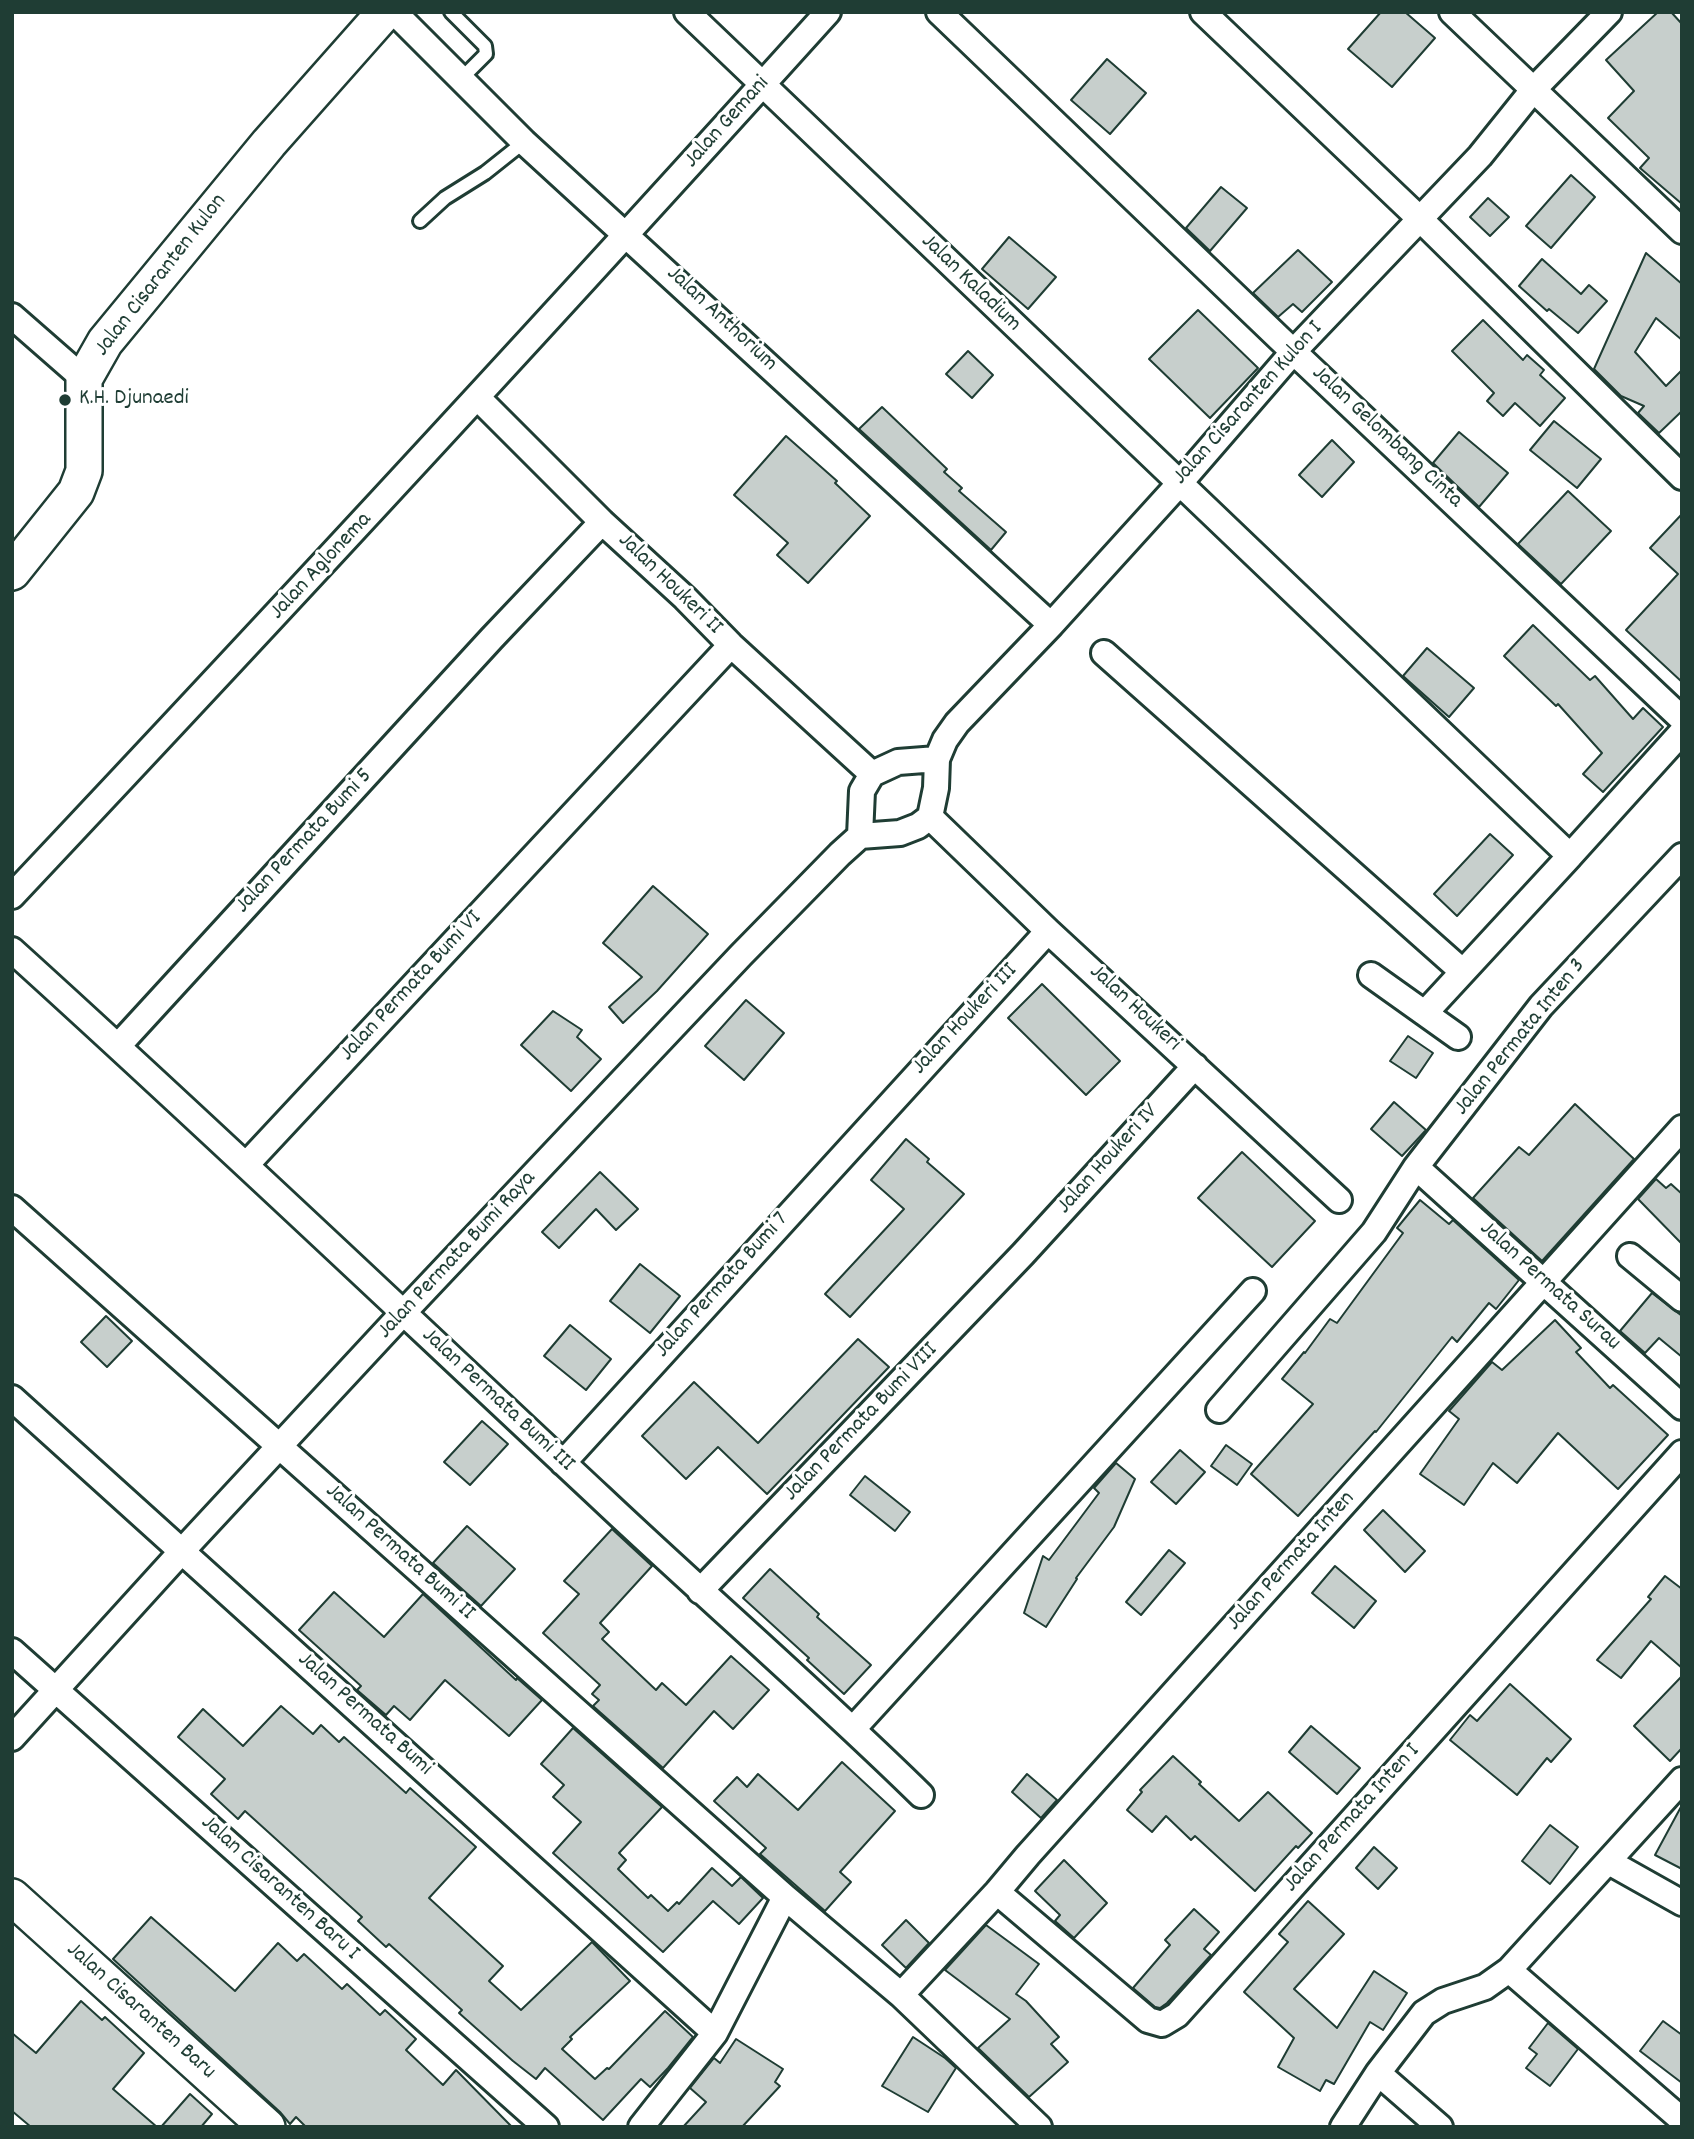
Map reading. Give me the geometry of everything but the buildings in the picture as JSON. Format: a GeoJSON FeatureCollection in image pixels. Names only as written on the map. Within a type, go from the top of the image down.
{"type":"FeatureCollection","features":[{"type":"Feature","properties":{"kind":"main road","name":"Jalan Cisaranten Kulon"},"geometry":{"type":"LineString","coordinates":[[12,572],[66,505],[80,481],[84,471],[84,379],[105,342],[269,143],[385,12]]}},
{"type":"Feature","properties":{"kind":"main road","name":"Jalan Cisaranten Baru"},"geometry":{"type":"LineString","coordinates":[[12,1897],[267,2127]]}},
{"type":"Feature","properties":{"kind":"street","name":"Jalan Anthorium"},"geometry":{"type":"LineString","coordinates":[[394,12],[524,142],[1051,625]]}},
{"type":"Feature","properties":{"kind":"street","name":"Jalan Kaladium"},"geometry":{"type":"LineString","coordinates":[[687,12],[1570,856]]}},
{"type":"Feature","properties":{"kind":"street","name":"Jalan Gemani"},"geometry":{"type":"LineString","coordinates":[[628,235],[828,12]]}},
{"type":"Feature","properties":{"kind":"street","name":"Jalan Gelombang Cinta"},"geometry":{"type":"LineString","coordinates":[[939,12],[1682,719]]}},
{"type":"Feature","properties":{"kind":"street"},"geometry":{"type":"LineString","coordinates":[[1203,12],[1420,219],[1682,477]]}},
{"type":"Feature","properties":{"kind":"street"},"geometry":{"type":"LineString","coordinates":[[1451,12],[1682,231]]}},
{"type":"Feature","properties":{"kind":"street","name":"Jalan Cisaranten Kulon I"},"geometry":{"type":"LineString","coordinates":[[930,817],[936,788],[937,758],[944,740],[957,723],[1051,625],[1179,484],[1294,351],[1480,156],[1533,90],[1609,12]]}},
{"type":"Feature","properties":{"kind":"street","name":"Jalan Aglonema"},"geometry":{"type":"LineString","coordinates":[[12,896],[315,575],[628,235]]}},
{"type":"Feature","properties":{"kind":"street"},"geometry":{"type":"LineString","coordinates":[[12,316],[84,379]]}},
{"type":"Feature","properties":{"kind":"street","name":"Jalan Houkeri II"},"geometry":{"type":"LineString","coordinates":[[478,398],[602,522],[685,598],[731,645],[579,810]]}},
{"type":"Feature","properties":{"kind":"street","name":"Jalan Permata Bumi 5"},"geometry":{"type":"LineString","coordinates":[[118,1046],[602,522]]}},
{"type":"Feature","properties":{"kind":"street"},"geometry":{"type":"LineString","coordinates":[[731,645],[872,774]]}},
{"type":"Feature","properties":{"kind":"street"},"geometry":{"type":"LineString","coordinates":[[1104,653],[1462,971]]}},
{"type":"Feature","properties":{"kind":"street"},"geometry":{"type":"LineString","coordinates":[[1425,1013],[1682,732]]}},
{"type":"Feature","properties":{"kind":"street"},"geometry":{"type":"LineString","coordinates":[[930,817],[918,826],[900,833],[860,836],[862,791],[872,774],[898,762],[937,758]]}},
{"type":"Feature","properties":{"kind":"street","name":"Jalan Permata Bumi VI"},"geometry":{"type":"LineString","coordinates":[[246,1165],[579,810]]}},
{"type":"Feature","properties":{"kind":"street","name":"Jalan Houkeri"},"geometry":{"type":"LineString","coordinates":[[930,817],[1048,931],[1339,1200]]}},
{"type":"Feature","properties":{"kind":"street","name":"Jalan Permata Bumi Raya"},"geometry":{"type":"LineString","coordinates":[[12,1738],[182,1550],[403,1313],[741,955],[860,836]]}},
{"type":"Feature","properties":{"kind":"street","name":"Jalan Permata Inten 3"},"geometry":{"type":"LineString","coordinates":[[1219,1410],[1374,1232],[1416,1167],[1541,1006],[1682,856]]}},
{"type":"Feature","properties":{"kind":"street","name":"Jalan Houkeri III"},"geometry":{"type":"LineString","coordinates":[[884,1109],[1048,931]]}},
{"type":"Feature","properties":{"kind":"street","name":"Jalan Permata Bumi III"},"geometry":{"type":"LineString","coordinates":[[12,950],[246,1165],[700,1591],[853,1728],[922,1795]]}},
{"type":"Feature","properties":{"kind":"street"},"geometry":{"type":"LineString","coordinates":[[1371,975],[1458,1037]]}},
{"type":"Feature","properties":{"kind":"street","name":"Jalan Houkeri IV"},"geometry":{"type":"LineString","coordinates":[[1023,1254],[1195,1066]]}},
{"type":"Feature","properties":{"kind":"street","name":"Jalan Permata Bumi 7"},"geometry":{"type":"LineString","coordinates":[[563,1463],[884,1109]]}},
{"type":"Feature","properties":{"kind":"street","name":"Jalan Permata Inten"},"geometry":{"type":"LineString","coordinates":[[901,1995],[997,1892],[1682,1128]]}},
{"type":"Feature","properties":{"kind":"street","name":"Jalan Permata Surau"},"geometry":{"type":"LineString","coordinates":[[1416,1167],[1682,1407]]}},
{"type":"Feature","properties":{"kind":"street","name":"Jalan Permata Bumi II"},"geometry":{"type":"LineString","coordinates":[[12,1208],[785,1897],[901,1995],[1039,2127]]}},
{"type":"Feature","properties":{"kind":"street","name":"Jalan Permata Bumi VIII"},"geometry":{"type":"LineString","coordinates":[[700,1591],[1023,1254]]}},
{"type":"Feature","properties":{"kind":"street"},"geometry":{"type":"LineString","coordinates":[[1630,1256],[1682,1298]]}},
{"type":"Feature","properties":{"kind":"street"},"geometry":{"type":"LineString","coordinates":[[853,1728],[1253,1291]]}},
{"type":"Feature","properties":{"kind":"street","name":"Jalan Permata Bumi"},"geometry":{"type":"LineString","coordinates":[[12,1398],[715,2033]]}},
{"type":"Feature","properties":{"kind":"street","name":"Jalan Permata Inten I"},"geometry":{"type":"LineString","coordinates":[[997,1892],[1148,2020],[1162,2024],[1177,2015],[1682,1453]]}},
{"type":"Feature","properties":{"kind":"street","name":"Jalan Cisaranten Baru I"},"geometry":{"type":"LineString","coordinates":[[12,1651],[546,2127]]}},
{"type":"Feature","properties":{"kind":"street"},"geometry":{"type":"LineString","coordinates":[[1343,2127],[1378,2073],[1424,2013],[1443,2001],[1485,1987],[1509,1970],[1682,1780]]}},
{"type":"Feature","properties":{"kind":"street"},"geometry":{"type":"LineString","coordinates":[[1609,1862],[1682,1903]]}},
{"type":"Feature","properties":{"kind":"street"},"geometry":{"type":"LineString","coordinates":[[641,2127],[715,2033],[785,1897]]}},
{"type":"Feature","properties":{"kind":"street"},"geometry":{"type":"LineString","coordinates":[[1509,1970],[1682,2120]]}},
{"type":"Feature","properties":{"kind":"street"},"geometry":{"type":"LineString","coordinates":[[1378,2073],[1440,2127]]}},
{"type":"Feature","properties":{"kind":"lane"},"geometry":{"type":"LineString","coordinates":[[451,12],[485,46],[486,54],[461,79]]}},
{"type":"Feature","properties":{"kind":"lane"},"geometry":{"type":"LineString","coordinates":[[419,221],[445,198],[485,173],[524,142]]}},
{"type":"Feature","properties":{"kind":"place","name":"K.H. Djunaedi"},"geometry":{"type":"Point","coordinates":[65,400]}}]}
